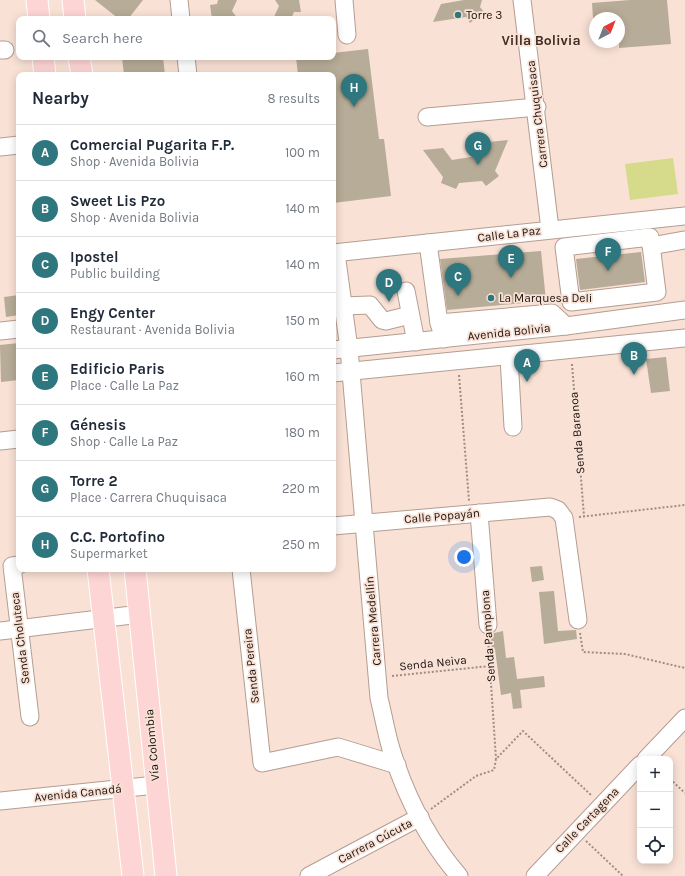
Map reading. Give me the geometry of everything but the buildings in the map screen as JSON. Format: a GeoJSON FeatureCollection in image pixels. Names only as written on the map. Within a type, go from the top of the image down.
{"type":"FeatureCollection","features":[{"type":"Feature","properties":{"kind":"main road"},"geometry":{"type":"LineString","coordinates":[[37,0],[39,16]]}},
{"type":"Feature","properties":{"kind":"main road"},"geometry":{"type":"LineString","coordinates":[[73,0],[75,16]]}},
{"type":"Feature","properties":{"kind":"main road"},"geometry":{"type":"LineString","coordinates":[[43,60],[44,72]]}},
{"type":"Feature","properties":{"kind":"main road"},"geometry":{"type":"LineString","coordinates":[[80,60],[82,72]]}},
{"type":"Feature","properties":{"kind":"main road"},"geometry":{"type":"LineString","coordinates":[[98,572],[133,876]]}},
{"type":"Feature","properties":{"kind":"main road","name":"Vía Colombia"},"geometry":{"type":"LineString","coordinates":[[135,572],[166,876]]}},
{"type":"Feature","properties":{"kind":"street"},"geometry":{"type":"LineString","coordinates":[[179,0],[181,16]]}},
{"type":"Feature","properties":{"kind":"street"},"geometry":{"type":"LineString","coordinates":[[344,0],[347,34]]}},
{"type":"Feature","properties":{"kind":"street","name":"Carrera Chuquisaca"},"geometry":{"type":"LineString","coordinates":[[522,0],[550,229]]}},
{"type":"Feature","properties":{"kind":"street"},"geometry":{"type":"LineString","coordinates":[[186,60],[188,72]]}},
{"type":"Feature","properties":{"kind":"street"},"geometry":{"type":"LineString","coordinates":[[427,117],[536,107]]}},
{"type":"Feature","properties":{"kind":"street"},"geometry":{"type":"LineString","coordinates":[[0,147],[16,145]]}},
{"type":"Feature","properties":{"kind":"street"},"geometry":{"type":"LineString","coordinates":[[651,246],[685,242],[683,216]]}},
{"type":"Feature","properties":{"kind":"street","name":"Calle La Paz"},"geometry":{"type":"LineString","coordinates":[[336,253],[683,216]]}},
{"type":"Feature","properties":{"kind":"street"},"geometry":{"type":"LineString","coordinates":[[650,237],[651,246],[657,292],[571,302],[564,247],[650,237]]}},
{"type":"Feature","properties":{"kind":"street"},"geometry":{"type":"LineString","coordinates":[[428,243],[439,323],[444,339]]}},
{"type":"Feature","properties":{"kind":"street","name":"Carrera Medellín"},"geometry":{"type":"LineString","coordinates":[[336,265],[343,306],[341,349],[350,371],[365,522],[379,698],[391,748],[420,817],[450,866],[459,876]]}},
{"type":"Feature","properties":{"kind":"street"},"geometry":{"type":"LineString","coordinates":[[406,291],[416,342]]}},
{"type":"Feature","properties":{"kind":"street"},"geometry":{"type":"LineString","coordinates":[[343,306],[370,305],[379,317],[386,320],[410,315]]}},
{"type":"Feature","properties":{"kind":"street","name":"Avenida Bolivia"},"geometry":{"type":"LineString","coordinates":[[341,349],[566,326],[685,310]]}},
{"type":"Feature","properties":{"kind":"street"},"geometry":{"type":"LineString","coordinates":[[439,323],[552,313],[566,326]]}},
{"type":"Feature","properties":{"kind":"street"},"geometry":{"type":"LineString","coordinates":[[0,331],[16,329]]}},
{"type":"Feature","properties":{"kind":"street","name":"Avenida Bolivia"},"geometry":{"type":"LineString","coordinates":[[336,373],[458,360],[509,357],[570,349],[685,338]]}},
{"type":"Feature","properties":{"kind":"street"},"geometry":{"type":"LineString","coordinates":[[509,357],[513,427]]}},
{"type":"Feature","properties":{"kind":"street"},"geometry":{"type":"LineString","coordinates":[[0,441],[16,439]]}},
{"type":"Feature","properties":{"kind":"street","name":"Calle Popayán"},"geometry":{"type":"LineString","coordinates":[[336,526],[550,507],[558,510],[564,518]]}},
{"type":"Feature","properties":{"kind":"street","name":"Senda Pamplona"},"geometry":{"type":"LineString","coordinates":[[474,514],[488,625]]}},
{"type":"Feature","properties":{"kind":"street"},"geometry":{"type":"LineString","coordinates":[[564,518],[578,620]]}},
{"type":"Feature","properties":{"kind":"street","name":"Senda Choluteca"},"geometry":{"type":"LineString","coordinates":[[16,565],[12,566],[30,717]]}},
{"type":"Feature","properties":{"kind":"street","name":"Senda Pereira"},"geometry":{"type":"LineString","coordinates":[[241,572],[262,763],[338,747],[397,765]]}},
{"type":"Feature","properties":{"kind":"street"},"geometry":{"type":"LineString","coordinates":[[0,631],[104,620],[140,614]]}},
{"type":"Feature","properties":{"kind":"street"},"geometry":{"type":"LineString","coordinates":[[649,756],[685,718]]}},
{"type":"Feature","properties":{"kind":"street","name":"Calle Cartagena"},"geometry":{"type":"LineString","coordinates":[[535,876],[637,768]]}},
{"type":"Feature","properties":{"kind":"street","name":"Avenida Canadá"},"geometry":{"type":"LineString","coordinates":[[0,801],[156,785]]}},
{"type":"Feature","properties":{"kind":"street","name":"Carrera Cúcuta"},"geometry":{"type":"LineString","coordinates":[[309,876],[420,817]]}},
{"type":"Feature","properties":{"kind":"path","name":"Senda Baranoa"},"geometry":{"type":"LineString","coordinates":[[570,349],[584,516]]}},
{"type":"Feature","properties":{"kind":"path"},"geometry":{"type":"LineString","coordinates":[[458,360],[474,514]]}},
{"type":"Feature","properties":{"kind":"path"},"geometry":{"type":"LineString","coordinates":[[564,518],[685,505]]}},
{"type":"Feature","properties":{"kind":"path"},"geometry":{"type":"LineString","coordinates":[[578,620],[583,652],[625,654],[685,668]]}},
{"type":"Feature","properties":{"kind":"path","name":"Senda Pamplona"},"geometry":{"type":"LineString","coordinates":[[488,625],[496,759]]}},
{"type":"Feature","properties":{"kind":"path","name":"Senda Neiva"},"geometry":{"type":"LineString","coordinates":[[377,678],[490,666]]}},
{"type":"Feature","properties":{"kind":"path"},"geometry":{"type":"LineString","coordinates":[[420,817],[476,776],[494,770],[496,759],[522,731],[602,805]]}},
{"type":"Feature","properties":{"kind":"path"},"geometry":{"type":"LineString","coordinates":[[673,782],[685,793]]}},
{"type":"Feature","properties":{"kind":"path"},"geometry":{"type":"LineString","coordinates":[[576,832],[623,876]]}},
{"type":"Feature","properties":{"kind":"green space"},"geometry":{"type":"Polygon","coordinates":[[[673,158],[678,194],[630,200],[625,164],[673,158]]]}},
{"type":"Feature","properties":{"kind":"place","name":"Torre 3"},"geometry":{"type":"Point","coordinates":[458,15]}},
{"type":"Feature","properties":{"kind":"place","name":"C.C. Portofino"},"geometry":{"type":"Point","coordinates":[354,107]}},
{"type":"Feature","properties":{"kind":"place","name":"Torre 2"},"geometry":{"type":"Point","coordinates":[478,165]}},
{"type":"Feature","properties":{"kind":"place","name":"Génesis"},"geometry":{"type":"Point","coordinates":[608,271]}},
{"type":"Feature","properties":{"kind":"place","name":"Edificio Paris"},"geometry":{"type":"Point","coordinates":[511,278]}},
{"type":"Feature","properties":{"kind":"place","name":"Ipostel"},"geometry":{"type":"Point","coordinates":[458,296]}},
{"type":"Feature","properties":{"kind":"place","name":"La Marquesa Deli"},"geometry":{"type":"Point","coordinates":[491,298]}},
{"type":"Feature","properties":{"kind":"place","name":"Engy Center"},"geometry":{"type":"Point","coordinates":[389,302]}},
{"type":"Feature","properties":{"kind":"place","name":"Sweet Lis Pzo"},"geometry":{"type":"Point","coordinates":[634,375]}},
{"type":"Feature","properties":{"kind":"place","name":"Comercial Pugarita F.P."},"geometry":{"type":"Point","coordinates":[527,382]}},
{"type":"Feature","properties":{"kind":"district","name":"Villa Bolivia"},"geometry":{"type":"Point","coordinates":[541,40]}}]}
